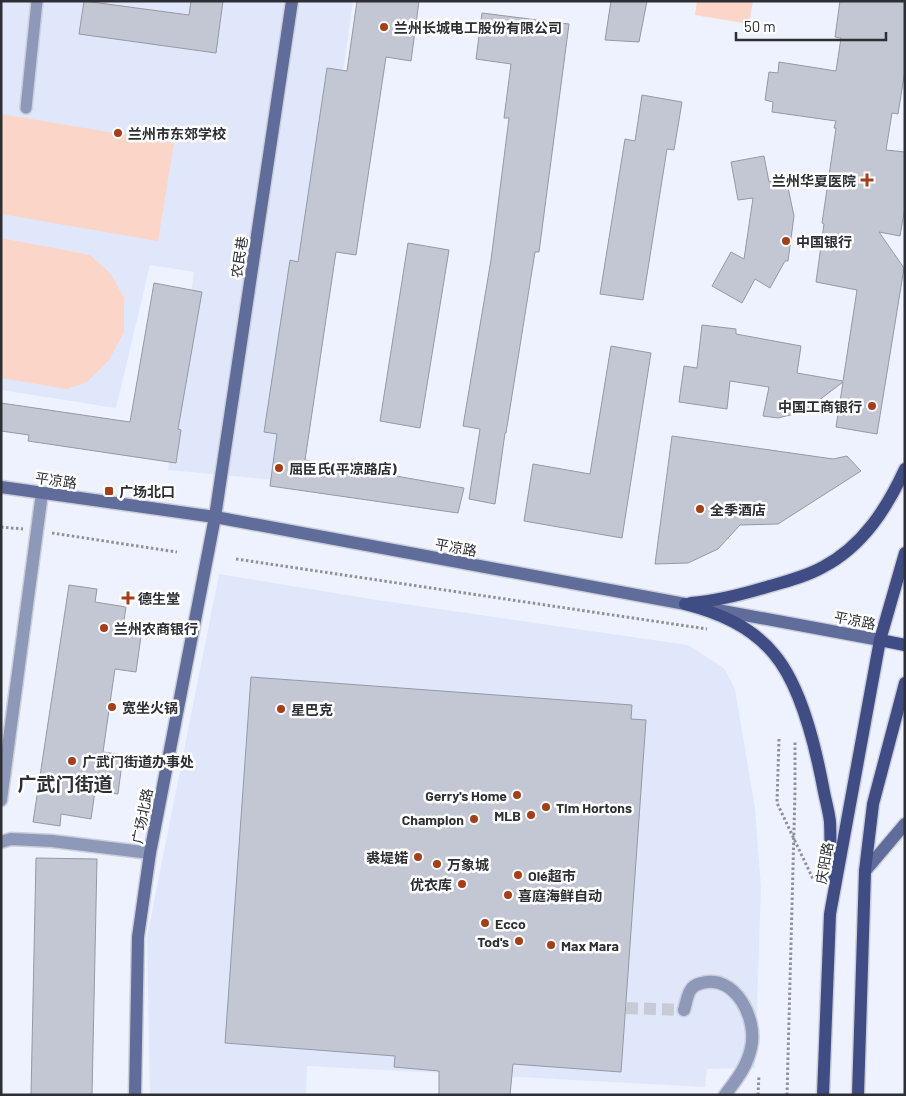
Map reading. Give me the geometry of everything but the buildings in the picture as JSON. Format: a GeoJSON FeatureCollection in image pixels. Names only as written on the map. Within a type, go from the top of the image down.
{"type":"FeatureCollection","features":[{"type":"Feature","properties":{"kind":"main road"},"geometry":{"type":"LineString","coordinates":[[685,604],[728,598],[780,583],[822,568],[838,559],[850,550],[876,520],[888,502],[905,469]]}},
{"type":"Feature","properties":{"kind":"main road","name":"庆阳路"},"geometry":{"type":"LineString","coordinates":[[822,1095],[830,914],[880,640],[905,553]]}},
{"type":"Feature","properties":{"kind":"main road"},"geometry":{"type":"LineString","coordinates":[[685,604],[728,618],[744,628],[773,652],[785,669],[813,739],[830,822],[830,914]]}},
{"type":"Feature","properties":{"kind":"main road","name":"平凉路"},"geometry":{"type":"LineString","coordinates":[[880,640],[905,644]]}},
{"type":"Feature","properties":{"kind":"main road"},"geometry":{"type":"LineString","coordinates":[[858,1095],[865,871],[873,804],[905,683]]}},
{"type":"Feature","properties":{"kind":"street","name":"农民巷"},"geometry":{"type":"LineString","coordinates":[[215,517],[292,1]]}},
{"type":"Feature","properties":{"kind":"street","name":"平凉路"},"geometry":{"type":"LineString","coordinates":[[1,487],[215,517],[880,640]]}},
{"type":"Feature","properties":{"kind":"street"},"geometry":{"type":"LineString","coordinates":[[1,800],[42,493]]}},
{"type":"Feature","properties":{"kind":"street","name":"广场北路"},"geometry":{"type":"LineString","coordinates":[[135,1095],[138,937],[150,853],[215,517]]}},
{"type":"Feature","properties":{"kind":"street"},"geometry":{"type":"LineString","coordinates":[[865,871],[905,824]]}},
{"type":"Feature","properties":{"kind":"street"},"geometry":{"type":"LineString","coordinates":[[1,842],[11,839],[52,841],[150,853]]}},
{"type":"Feature","properties":{"kind":"street"},"geometry":{"type":"LineString","coordinates":[[684,1010],[690,990],[697,984],[710,981],[720,983],[734,992],[746,1010],[751,1021],[752,1047],[743,1072],[725,1095]]}},
{"type":"Feature","properties":{"kind":"lane"},"geometry":{"type":"LineString","coordinates":[[26,108],[37,1]]}},
{"type":"Feature","properties":{"kind":"path"},"geometry":{"type":"LineString","coordinates":[[1,527],[37,530],[177,552]]}},
{"type":"Feature","properties":{"kind":"path"},"geometry":{"type":"LineString","coordinates":[[236,559],[712,630]]}},
{"type":"Feature","properties":{"kind":"path"},"geometry":{"type":"LineString","coordinates":[[788,1095],[795,733]]}},
{"type":"Feature","properties":{"kind":"path"},"geometry":{"type":"LineString","coordinates":[[779,739],[777,803],[814,880]]}},
{"type":"Feature","properties":{"kind":"shaded area","name":"兰州市东郊学校"},"geometry":{"type":"Polygon","coordinates":[[[1,1],[353,1],[286,481],[168,470],[194,272],[150,265],[116,408],[1,390],[1,1]]]}},
{"type":"Feature","properties":{"kind":"shaded area"},"geometry":{"type":"Polygon","coordinates":[[[697,1],[753,1],[749,24],[695,15],[697,1]]]}},
{"type":"Feature","properties":{"kind":"shaded area"},"geometry":{"type":"Polygon","coordinates":[[[1,114],[174,143],[158,241],[1,214],[1,114]]]}},
{"type":"Feature","properties":{"kind":"shaded area"},"geometry":{"type":"Polygon","coordinates":[[[1,238],[90,255],[111,274],[124,298],[124,332],[109,360],[87,382],[67,389],[1,378],[1,238]]]}},
{"type":"Feature","properties":{"kind":"shaded area"},"geometry":{"type":"Polygon","coordinates":[[[219,574],[377,600],[688,645],[724,668],[735,689],[755,808],[761,888],[755,1068],[707,1069],[705,1087],[307,1066],[306,1095],[150,1095],[147,937],[219,574]]]}},
{"type":"Feature","properties":{"kind":"tunnel"},"geometry":{"type":"LineString","coordinates":[[626,1008],[684,1010]]}},
{"type":"Feature","properties":{"kind":"place","name":"兰州长城电工股份有限公司"},"geometry":{"type":"Point","coordinates":[384,27]}},
{"type":"Feature","properties":{"kind":"place","name":"兰州市东郊学校"},"geometry":{"type":"Point","coordinates":[118,133]}},
{"type":"Feature","properties":{"kind":"place","name":"兰州华夏医院"},"geometry":{"type":"Point","coordinates":[867,180]}},
{"type":"Feature","properties":{"kind":"place","name":"中国银行"},"geometry":{"type":"Point","coordinates":[786,241]}},
{"type":"Feature","properties":{"kind":"place","name":"中国工商银行"},"geometry":{"type":"Point","coordinates":[872,406]}},
{"type":"Feature","properties":{"kind":"place","name":"屈臣氏(平凉路店)"},"geometry":{"type":"Point","coordinates":[279,468]}},
{"type":"Feature","properties":{"kind":"place","name":"广场北口"},"geometry":{"type":"Point","coordinates":[109,491]}},
{"type":"Feature","properties":{"kind":"place","name":"全季酒店"},"geometry":{"type":"Point","coordinates":[700,509]}},
{"type":"Feature","properties":{"kind":"place","name":"德生堂"},"geometry":{"type":"Point","coordinates":[128,598]}},
{"type":"Feature","properties":{"kind":"place","name":"兰州农商银行"},"geometry":{"type":"Point","coordinates":[104,628]}},
{"type":"Feature","properties":{"kind":"place","name":"宽坐火锅"},"geometry":{"type":"Point","coordinates":[112,707]}},
{"type":"Feature","properties":{"kind":"place","name":"星巴克"},"geometry":{"type":"Point","coordinates":[281,709]}},
{"type":"Feature","properties":{"kind":"place","name":"广武门街道办事处"},"geometry":{"type":"Point","coordinates":[72,761]}},
{"type":"Feature","properties":{"kind":"place","name":"Gerry's Home"},"geometry":{"type":"Point","coordinates":[517,795]}},
{"type":"Feature","properties":{"kind":"place","name":"Tim Hortons"},"geometry":{"type":"Point","coordinates":[546,807]}},
{"type":"Feature","properties":{"kind":"place","name":"MLB"},"geometry":{"type":"Point","coordinates":[531,815]}},
{"type":"Feature","properties":{"kind":"place","name":"Champion"},"geometry":{"type":"Point","coordinates":[474,819]}},
{"type":"Feature","properties":{"kind":"place","name":"裘堤婼"},"geometry":{"type":"Point","coordinates":[418,857]}},
{"type":"Feature","properties":{"kind":"place","name":"万象城"},"geometry":{"type":"Point","coordinates":[437,864]}},
{"type":"Feature","properties":{"kind":"place","name":"Olé超市"},"geometry":{"type":"Point","coordinates":[518,875]}},
{"type":"Feature","properties":{"kind":"place","name":"优衣库"},"geometry":{"type":"Point","coordinates":[462,884]}},
{"type":"Feature","properties":{"kind":"place","name":"喜庭海鲜自动"},"geometry":{"type":"Point","coordinates":[508,895]}},
{"type":"Feature","properties":{"kind":"place","name":"Ecco"},"geometry":{"type":"Point","coordinates":[485,923]}},
{"type":"Feature","properties":{"kind":"place","name":"Tod's"},"geometry":{"type":"Point","coordinates":[519,941]}},
{"type":"Feature","properties":{"kind":"place","name":"Max Mara"},"geometry":{"type":"Point","coordinates":[551,945]}},
{"type":"Feature","properties":{"kind":"district","name":"广武门街道"},"geometry":{"type":"Point","coordinates":[65,783]}}]}
